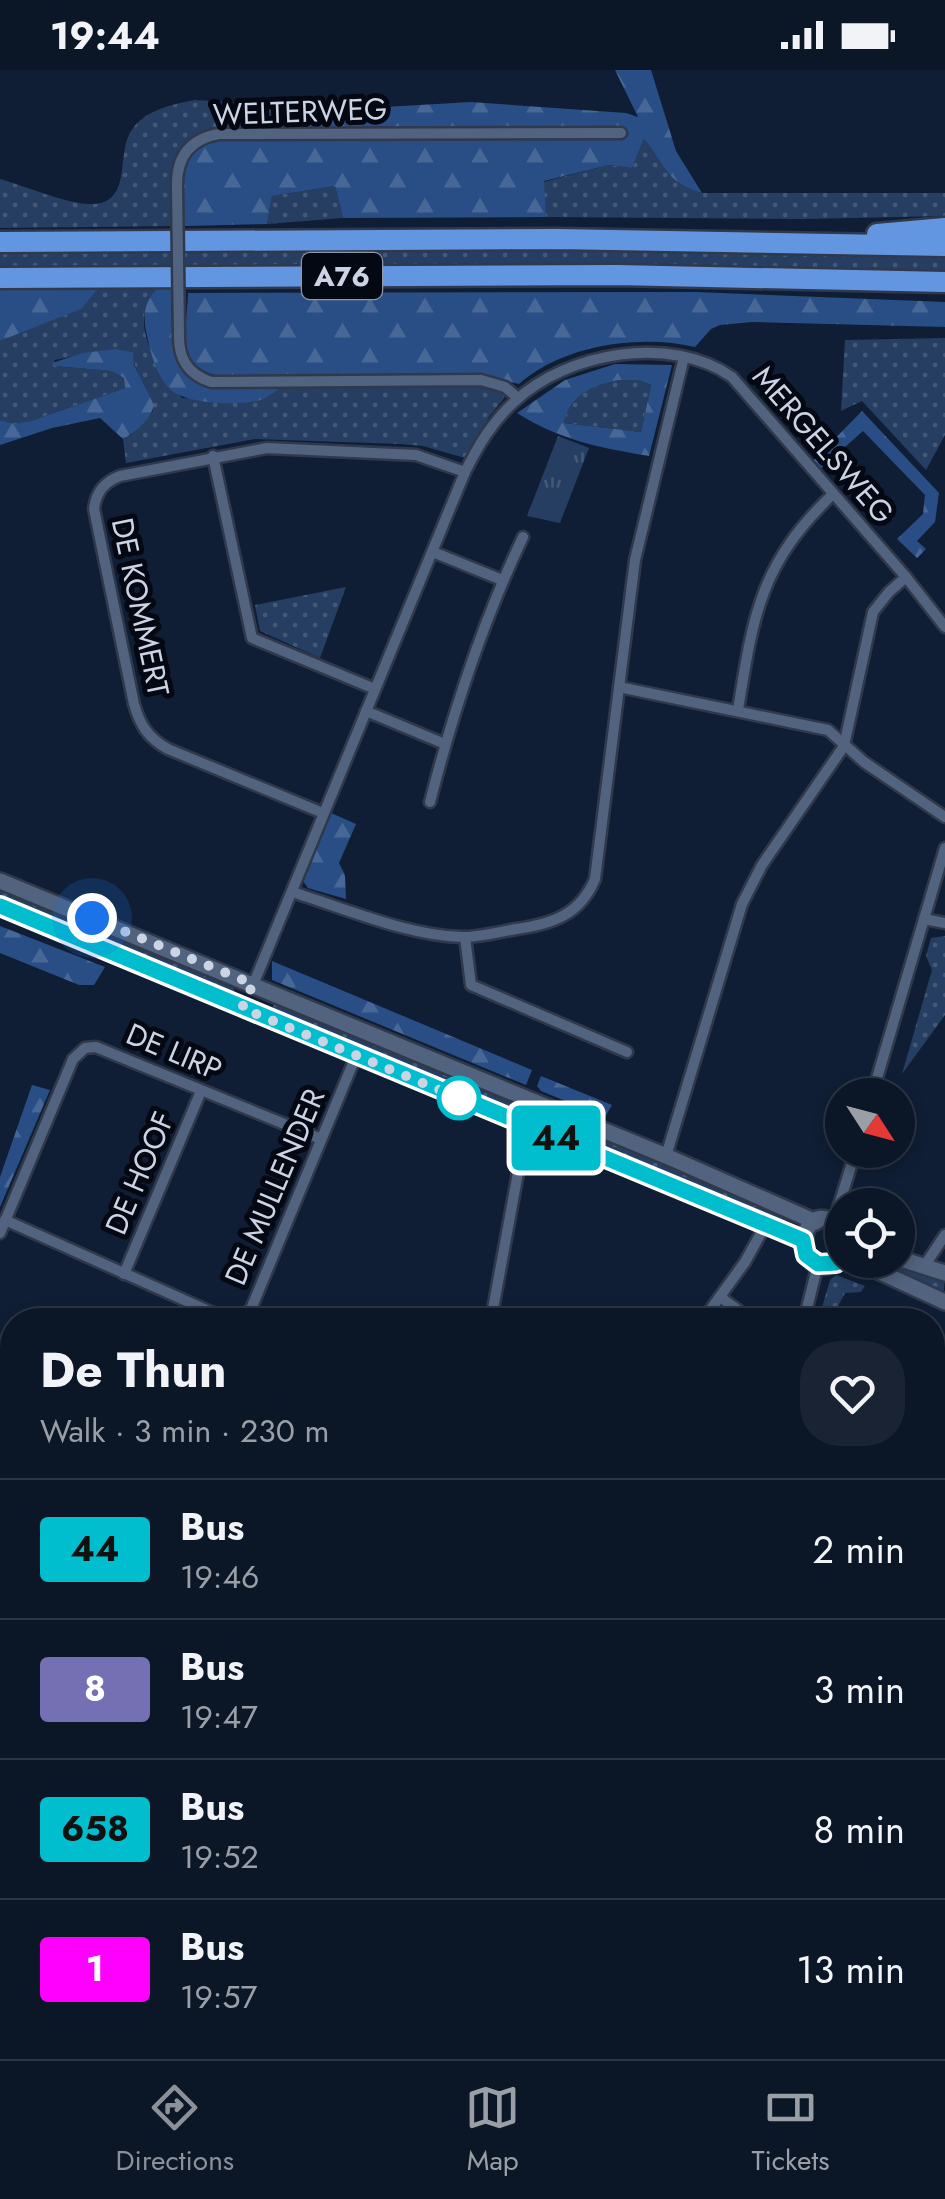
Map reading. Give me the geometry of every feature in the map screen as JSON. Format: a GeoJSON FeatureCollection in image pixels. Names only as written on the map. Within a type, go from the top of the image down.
{"type":"FeatureCollection","features":[{"type":"Feature","properties":{"kind":"highway"},"geometry":{"type":"LineString","coordinates":[[806,242],[945,228]]}},
{"type":"Feature","properties":{"kind":"highway","name":"A76"},"geometry":{"type":"LineString","coordinates":[[0,242],[557,239],[945,246]]}},
{"type":"Feature","properties":{"kind":"highway","name":"A76"},"geometry":{"type":"LineString","coordinates":[[0,278],[633,275],[945,282]]}},
{"type":"Feature","properties":{"kind":"street","name":"WELTERWEG"},"geometry":{"type":"LineString","coordinates":[[518,398],[505,387],[481,380],[211,382],[187,368],[179,332],[178,166],[185,152],[199,140],[218,134],[620,133]]}},
{"type":"Feature","properties":{"kind":"street","name":"MERGELSWEG"},"geometry":{"type":"LineString","coordinates":[[253,984],[465,472],[493,424],[518,398],[555,375],[596,360],[638,355],[684,356],[717,367],[732,377],[906,577],[945,628]]}},
{"type":"Feature","properties":{"kind":"street"},"geometry":{"type":"LineString","coordinates":[[292,892],[428,934],[465,938],[556,921],[587,895],[595,879],[635,560],[684,356]]}},
{"type":"Feature","properties":{"kind":"street","name":"DE KOMMERT"},"geometry":{"type":"LineString","coordinates":[[323,813],[168,750],[138,721],[95,502],[100,490],[114,478],[267,448],[416,455],[465,472]]}},
{"type":"Feature","properties":{"kind":"street"},"geometry":{"type":"LineString","coordinates":[[213,456],[252,638],[375,690]]}},
{"type":"Feature","properties":{"kind":"street"},"geometry":{"type":"LineString","coordinates":[[738,710],[751,630],[766,583],[802,524],[832,495]]}},
{"type":"Feature","properties":{"kind":"street"},"geometry":{"type":"LineString","coordinates":[[430,802],[445,744],[502,580],[522,537]]}},
{"type":"Feature","properties":{"kind":"street"},"geometry":{"type":"LineString","coordinates":[[433,552],[502,580]]}},
{"type":"Feature","properties":{"kind":"street"},"geometry":{"type":"LineString","coordinates":[[666,1156],[742,904],[762,865],[844,746],[873,612],[906,577]]}},
{"type":"Feature","properties":{"kind":"street"},"geometry":{"type":"LineString","coordinates":[[619,687],[828,730],[844,746],[945,817]]}},
{"type":"Feature","properties":{"kind":"street"},"geometry":{"type":"LineString","coordinates":[[366,711],[445,744]]}},
{"type":"Feature","properties":{"kind":"street"},"geometry":{"type":"LineString","coordinates":[[877,1078],[945,848]]}},
{"type":"Feature","properties":{"kind":"street"},"geometry":{"type":"LineString","coordinates":[[0,880],[825,1223]]}},
{"type":"Feature","properties":{"kind":"street"},"geometry":{"type":"LineString","coordinates":[[0,906],[803,1240]]}},
{"type":"Feature","properties":{"kind":"street"},"geometry":{"type":"LineString","coordinates":[[924,919],[945,923]]}},
{"type":"Feature","properties":{"kind":"street"},"geometry":{"type":"LineString","coordinates":[[465,938],[471,985],[627,1052]]}},
{"type":"Feature","properties":{"kind":"street"},"geometry":{"type":"LineString","coordinates":[[242,1008],[253,984]]}},
{"type":"Feature","properties":{"kind":"street","name":"DE LIRP"},"geometry":{"type":"LineString","coordinates":[[0,1233],[73,1059],[80,1051],[96,1047],[321,1139]]}},
{"type":"Feature","properties":{"kind":"street","name":"DE MULLENDER"},"geometry":{"type":"LineString","coordinates":[[251,1308],[356,1056]]}},
{"type":"Feature","properties":{"kind":"street","name":"DE HOOF"},"geometry":{"type":"LineString","coordinates":[[124,1274],[201,1091]]}},
{"type":"Feature","properties":{"kind":"street"},"geometry":{"type":"LineString","coordinates":[[493,1308],[530,1102]]}},
{"type":"Feature","properties":{"kind":"street","name":"DE MULLENDER"},"geometry":{"type":"LineString","coordinates":[[6,1220],[201,1308]]}},
{"type":"Feature","properties":{"kind":"street"},"geometry":{"type":"LineString","coordinates":[[816,1222],[803,1240],[806,1255],[818,1264],[825,1264]]}},
{"type":"Feature","properties":{"kind":"street"},"geometry":{"type":"LineString","coordinates":[[712,1308],[765,1226]]}},
{"type":"Feature","properties":{"kind":"street"},"geometry":{"type":"LineString","coordinates":[[925,1265],[945,1235]]}},
{"type":"Feature","properties":{"kind":"street"},"geometry":{"type":"LineString","coordinates":[[915,1262],[945,1274]]}},
{"type":"Feature","properties":{"kind":"street"},"geometry":{"type":"LineString","coordinates":[[807,1308],[818,1264]]}},
{"type":"Feature","properties":{"kind":"street"},"geometry":{"type":"LineString","coordinates":[[893,1278],[945,1302]]}},
{"type":"Feature","properties":{"kind":"street"},"geometry":{"type":"LineString","coordinates":[[720,1297],[735,1308]]}},
{"type":"Feature","properties":{"kind":"green space"},"geometry":{"type":"Polygon","coordinates":[[[615,70],[651,70],[676,151],[702,193],[673,178],[644,139],[632,168],[609,165],[544,181],[546,217],[343,218],[335,186],[272,196],[267,224],[184,226],[184,168],[199,145],[210,139],[243,134],[282,113],[471,102],[638,117],[615,70]]]}},
{"type":"Feature","properties":{"kind":"green space"},"geometry":{"type":"Polygon","coordinates":[[[194,100],[260,104],[282,113],[184,168],[184,226],[0,228],[0,179],[71,201],[103,202],[117,189],[133,128],[147,115],[194,100]]]}},
{"type":"Feature","properties":{"kind":"green space"},"geometry":{"type":"Polygon","coordinates":[[[644,139],[673,178],[702,193],[945,193],[945,216],[546,217],[543,182],[609,165],[632,168],[644,139]]]}},
{"type":"Feature","properties":{"kind":"green space"},"geometry":{"type":"Polygon","coordinates":[[[335,186],[343,218],[267,224],[272,196],[335,186]]]}},
{"type":"Feature","properties":{"kind":"green space"},"geometry":{"type":"Polygon","coordinates":[[[429,244],[945,254],[945,277],[0,272],[0,250],[429,244]]]}},
{"type":"Feature","properties":{"kind":"green space"},"geometry":{"type":"Polygon","coordinates":[[[171,288],[175,349],[180,367],[190,378],[203,385],[223,387],[283,386],[263,399],[243,403],[202,401],[171,390],[156,366],[145,319],[148,301],[156,289],[171,288]]]}},
{"type":"Feature","properties":{"kind":"green space"},"geometry":{"type":"Polygon","coordinates":[[[98,289],[156,289],[144,317],[145,331],[156,359],[182,398],[247,402],[283,386],[473,382],[499,390],[505,397],[465,458],[401,444],[255,439],[126,463],[123,439],[153,411],[132,352],[116,349],[54,360],[55,366],[111,371],[124,378],[125,388],[31,421],[14,425],[0,420],[0,341],[80,309],[98,289]]]}},
{"type":"Feature","properties":{"kind":"green space"},"geometry":{"type":"Polygon","coordinates":[[[98,289],[81,309],[0,341],[0,290],[98,289]]]}},
{"type":"Feature","properties":{"kind":"green space"},"geometry":{"type":"Polygon","coordinates":[[[695,292],[945,302],[945,327],[752,322],[720,325],[695,347],[650,342],[602,346],[557,360],[519,384],[476,373],[231,379],[200,368],[191,360],[185,339],[188,293],[695,292]]]}},
{"type":"Feature","properties":{"kind":"green space"},"geometry":{"type":"Polygon","coordinates":[[[945,338],[945,435],[926,470],[862,401],[841,411],[845,340],[945,338]]]}},
{"type":"Feature","properties":{"kind":"green space"},"geometry":{"type":"Polygon","coordinates":[[[116,349],[133,352],[134,365],[154,405],[137,429],[123,439],[100,418],[0,445],[0,420],[14,424],[31,421],[125,388],[124,378],[111,371],[52,363],[83,353],[116,349]]]}},
{"type":"Feature","properties":{"kind":"green space"},"geometry":{"type":"Polygon","coordinates":[[[615,364],[672,365],[649,456],[565,436],[517,413],[565,380],[615,364]],[[618,380],[583,393],[571,405],[564,423],[641,432],[651,385],[639,380],[618,380]]]}},
{"type":"Feature","properties":{"kind":"green space"},"geometry":{"type":"Polygon","coordinates":[[[617,380],[639,380],[651,385],[641,432],[564,423],[576,399],[590,389],[617,380]]]}},
{"type":"Feature","properties":{"kind":"green space"},"geometry":{"type":"Polygon","coordinates":[[[862,411],[939,493],[935,522],[917,541],[926,549],[917,558],[897,539],[923,514],[925,495],[863,431],[819,470],[812,462],[862,411]]]}},
{"type":"Feature","properties":{"kind":"green space"},"geometry":{"type":"Polygon","coordinates":[[[558,436],[589,448],[560,523],[527,516],[558,436]]]}},
{"type":"Feature","properties":{"kind":"green space"},"geometry":{"type":"Polygon","coordinates":[[[346,587],[320,658],[260,631],[255,605],[346,587]]]}},
{"type":"Feature","properties":{"kind":"green space"},"geometry":{"type":"Polygon","coordinates":[[[331,813],[356,824],[339,863],[345,875],[346,899],[308,888],[303,881],[331,813]]]}},
{"type":"Feature","properties":{"kind":"green space"},"geometry":{"type":"Polygon","coordinates":[[[0,886],[233,984],[235,993],[232,996],[0,902],[0,886]]]}},
{"type":"Feature","properties":{"kind":"green space"},"geometry":{"type":"Polygon","coordinates":[[[0,926],[105,967],[94,985],[79,985],[0,953],[0,926]]]}},
{"type":"Feature","properties":{"kind":"green space"},"geometry":{"type":"Polygon","coordinates":[[[945,936],[945,1015],[902,1074],[932,970],[926,956],[931,938],[945,936]]]}},
{"type":"Feature","properties":{"kind":"green space"},"geometry":{"type":"Polygon","coordinates":[[[272,961],[532,1070],[526,1085],[272,980],[272,961]]]}},
{"type":"Feature","properties":{"kind":"green space"},"geometry":{"type":"Polygon","coordinates":[[[274,1003],[521,1104],[524,1113],[521,1116],[271,1013],[274,1003]]]}},
{"type":"Feature","properties":{"kind":"green space"},"geometry":{"type":"Polygon","coordinates":[[[541,1076],[612,1105],[605,1117],[541,1091],[537,1086],[541,1076]]]}},
{"type":"Feature","properties":{"kind":"green space"},"geometry":{"type":"Polygon","coordinates":[[[32,1085],[50,1090],[0,1207],[0,1177],[32,1085]]]}},
{"type":"Feature","properties":{"kind":"green space"},"geometry":{"type":"Polygon","coordinates":[[[550,1116],[788,1214],[782,1229],[546,1127],[550,1116]]]}},
{"type":"Feature","properties":{"kind":"green space"},"geometry":{"type":"Polygon","coordinates":[[[915,1267],[945,1278],[943,1298],[904,1278],[915,1278],[915,1267]]]}},
{"type":"Feature","properties":{"kind":"green space"},"geometry":{"type":"Polygon","coordinates":[[[832,1278],[865,1286],[861,1292],[845,1293],[837,1308],[822,1308],[832,1278]]]}},
{"type":"Feature","properties":{"kind":"bus line","name":"44"},"geometry":{"type":"LineString","coordinates":[[0,906],[803,1240],[806,1255],[825,1265]]}},
{"type":"Feature","properties":{"kind":"route"},"geometry":{"type":"LineString","coordinates":[[92,918],[253,984],[242,1008],[459,1098]]}}]}
